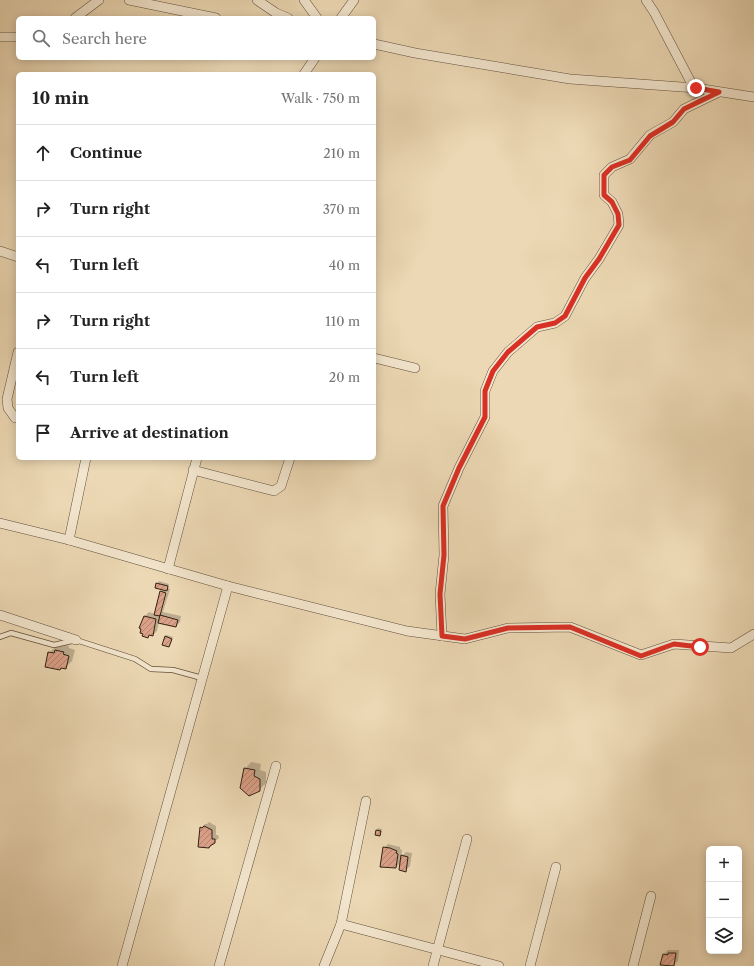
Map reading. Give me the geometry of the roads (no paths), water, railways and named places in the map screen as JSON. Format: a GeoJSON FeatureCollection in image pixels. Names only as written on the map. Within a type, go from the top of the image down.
{"type":"FeatureCollection","features":[{"type":"Feature","properties":{"kind":"street"},"geometry":{"type":"LineString","coordinates":[[78,16],[99,0]]}},
{"type":"Feature","properties":{"kind":"street"},"geometry":{"type":"LineString","coordinates":[[129,0],[206,16]]}},
{"type":"Feature","properties":{"kind":"street"},"geometry":{"type":"LineString","coordinates":[[257,0],[283,16]]}},
{"type":"Feature","properties":{"kind":"street"},"geometry":{"type":"LineString","coordinates":[[304,0],[316,16]]}},
{"type":"Feature","properties":{"kind":"street"},"geometry":{"type":"LineString","coordinates":[[343,16],[354,0]]}},
{"type":"Feature","properties":{"kind":"street"},"geometry":{"type":"LineString","coordinates":[[646,0],[654,12],[694,88]]}},
{"type":"Feature","properties":{"kind":"street"},"geometry":{"type":"LineString","coordinates":[[0,36],[16,37]]}},
{"type":"Feature","properties":{"kind":"street"},"geometry":{"type":"LineString","coordinates":[[376,44],[415,53],[570,79],[694,88],[754,97]]}},
{"type":"Feature","properties":{"kind":"street"},"geometry":{"type":"LineString","coordinates":[[305,72],[314,60]]}},
{"type":"Feature","properties":{"kind":"street"},"geometry":{"type":"LineString","coordinates":[[442,636],[440,594],[444,555],[443,506],[459,468],[485,417],[485,391],[493,371],[508,352],[537,327],[555,323],[565,316],[585,278],[599,259],[619,225],[618,214],[612,202],[604,195],[604,175],[612,167],[630,160],[650,136],[673,122],[684,109],[719,92]]}},
{"type":"Feature","properties":{"kind":"street"},"geometry":{"type":"LineString","coordinates":[[0,251],[16,256]]}},
{"type":"Feature","properties":{"kind":"street"},"geometry":{"type":"LineString","coordinates":[[376,358],[415,368]]}},
{"type":"Feature","properties":{"kind":"street"},"geometry":{"type":"LineString","coordinates":[[16,361],[7,399],[8,408],[16,418]]}},
{"type":"Feature","properties":{"kind":"street"},"geometry":{"type":"LineString","coordinates":[[69,540],[86,460]]}},
{"type":"Feature","properties":{"kind":"street"},"geometry":{"type":"LineString","coordinates":[[168,569],[196,460]]}},
{"type":"Feature","properties":{"kind":"street"},"geometry":{"type":"LineString","coordinates":[[194,470],[274,491],[281,486],[289,460]]}},
{"type":"Feature","properties":{"kind":"street"},"geometry":{"type":"LineString","coordinates":[[0,523],[69,540],[228,586],[407,631],[465,639],[508,628],[570,627],[641,656],[674,644],[731,648],[754,634]]}},
{"type":"Feature","properties":{"kind":"street"},"geometry":{"type":"LineString","coordinates":[[122,966],[228,586]]}},
{"type":"Feature","properties":{"kind":"street"},"geometry":{"type":"LineString","coordinates":[[0,615],[76,640]]}},
{"type":"Feature","properties":{"kind":"street"},"geometry":{"type":"LineString","coordinates":[[219,966],[276,766]]}},
{"type":"Feature","properties":{"kind":"street"},"geometry":{"type":"LineString","coordinates":[[324,966],[342,924],[366,801]]}},
{"type":"Feature","properties":{"kind":"street"},"geometry":{"type":"LineString","coordinates":[[433,966],[468,839]]}},
{"type":"Feature","properties":{"kind":"street"},"geometry":{"type":"LineString","coordinates":[[530,966],[556,867]]}},
{"type":"Feature","properties":{"kind":"street"},"geometry":{"type":"LineString","coordinates":[[633,966],[651,896]]}},
{"type":"Feature","properties":{"kind":"street"},"geometry":{"type":"LineString","coordinates":[[342,924],[499,966]]}},
{"type":"Feature","properties":{"kind":"lane"},"geometry":{"type":"LineString","coordinates":[[0,637],[11,633],[54,645],[76,640],[135,659],[151,669],[173,670],[202,678]]}}]}
